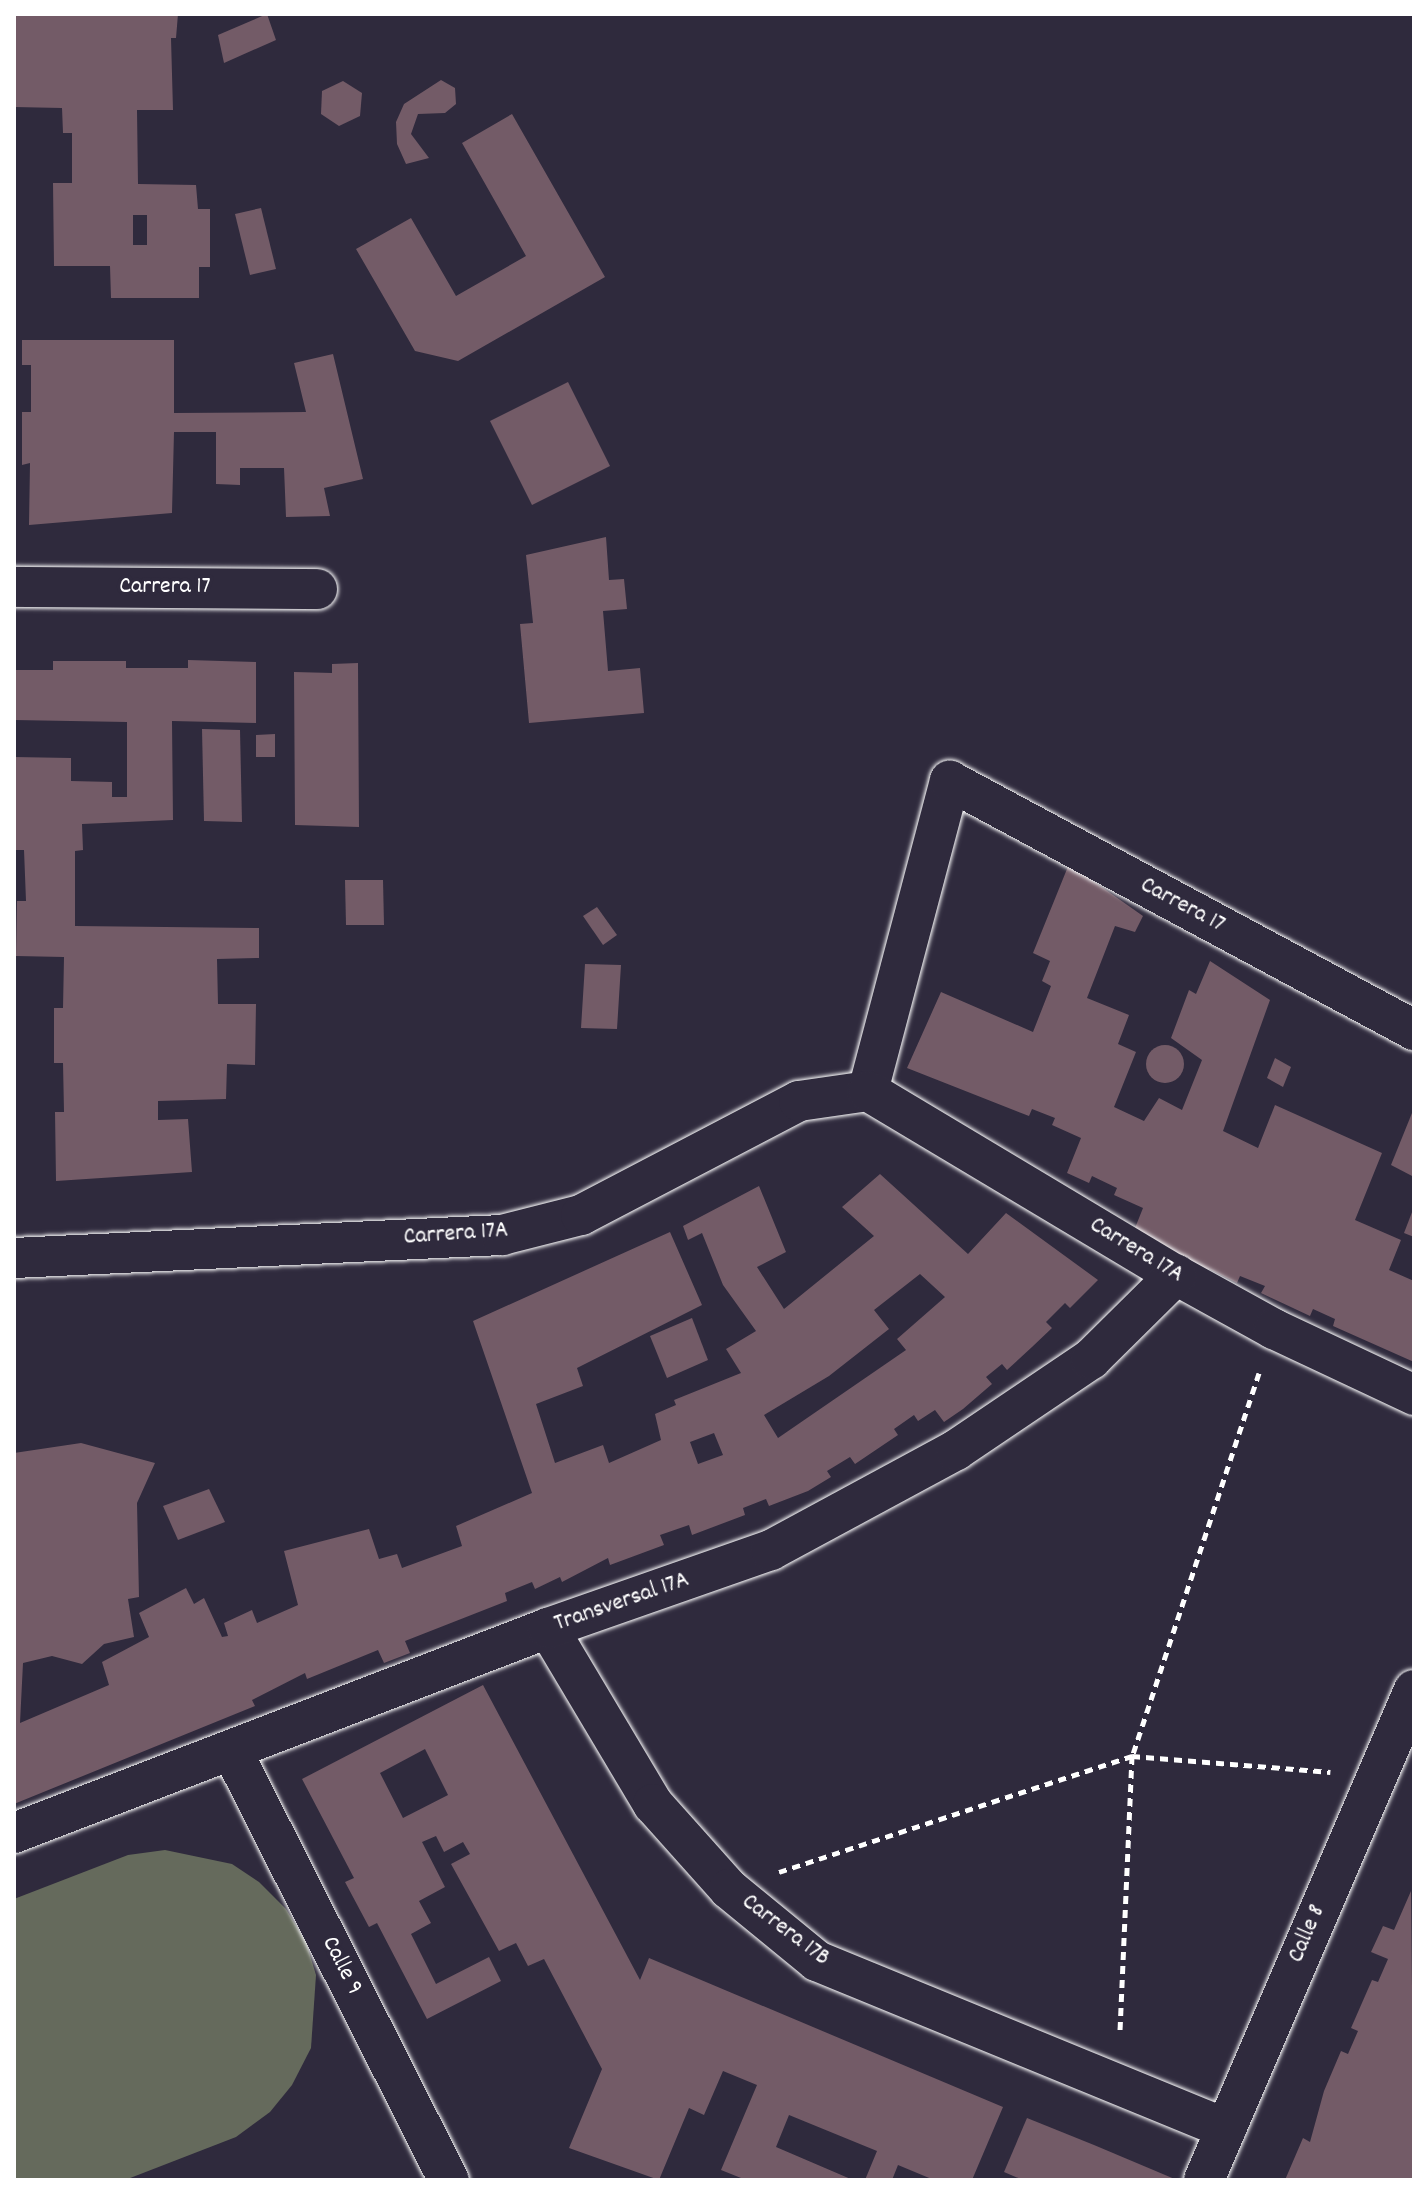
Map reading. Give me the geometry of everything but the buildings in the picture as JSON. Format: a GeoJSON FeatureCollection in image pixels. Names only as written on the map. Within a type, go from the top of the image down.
{"type":"FeatureCollection","features":[{"type":"Feature","properties":{"kind":"street","name":"Carrera 17"},"geometry":{"type":"LineString","coordinates":[[14,587],[317,589]]}},
{"type":"Feature","properties":{"kind":"street","name":"Carrera 17"},"geometry":{"type":"LineString","coordinates":[[868,1091],[950,781],[1414,1030]]}},
{"type":"Feature","properties":{"kind":"street","name":"Carrera 17A"},"geometry":{"type":"LineString","coordinates":[[14,1258],[502,1235],[581,1215],[799,1101],[868,1091],[1176,1275],[1274,1329],[1414,1395]]}},
{"type":"Feature","properties":{"kind":"street","name":"Transversal 17A"},"geometry":{"type":"LineString","coordinates":[[14,1833],[233,1753],[548,1628],[771,1550],[956,1450],[1091,1359],[1176,1275]]}},
{"type":"Feature","properties":{"kind":"street","name":"Carrera 17B"},"geometry":{"type":"LineString","coordinates":[[548,1628],[653,1804],[729,1889],[817,1961],[1226,2129]]}},
{"type":"Feature","properties":{"kind":"street","name":"Calle 8"},"geometry":{"type":"LineString","coordinates":[[1204,2180],[1414,1690]]}},
{"type":"Feature","properties":{"kind":"street","name":"Calle 9"},"geometry":{"type":"LineString","coordinates":[[233,1753],[449,2180]]}},
{"type":"Feature","properties":{"kind":"path"},"geometry":{"type":"LineString","coordinates":[[1117,2084],[1132,1756],[1274,1329]]}},
{"type":"Feature","properties":{"kind":"path"},"geometry":{"type":"LineString","coordinates":[[729,1889],[1132,1756],[1375,1775]]}},
{"type":"Feature","properties":{"kind":"green space"},"geometry":{"type":"Polygon","coordinates":[[[165,1850],[232,1864],[259,1882],[286,1909],[306,1942],[316,1975],[311,2048],[292,2085],[270,2112],[236,2137],[125,2180],[14,2180],[14,1899],[128,1855],[165,1850]]]}}]}
